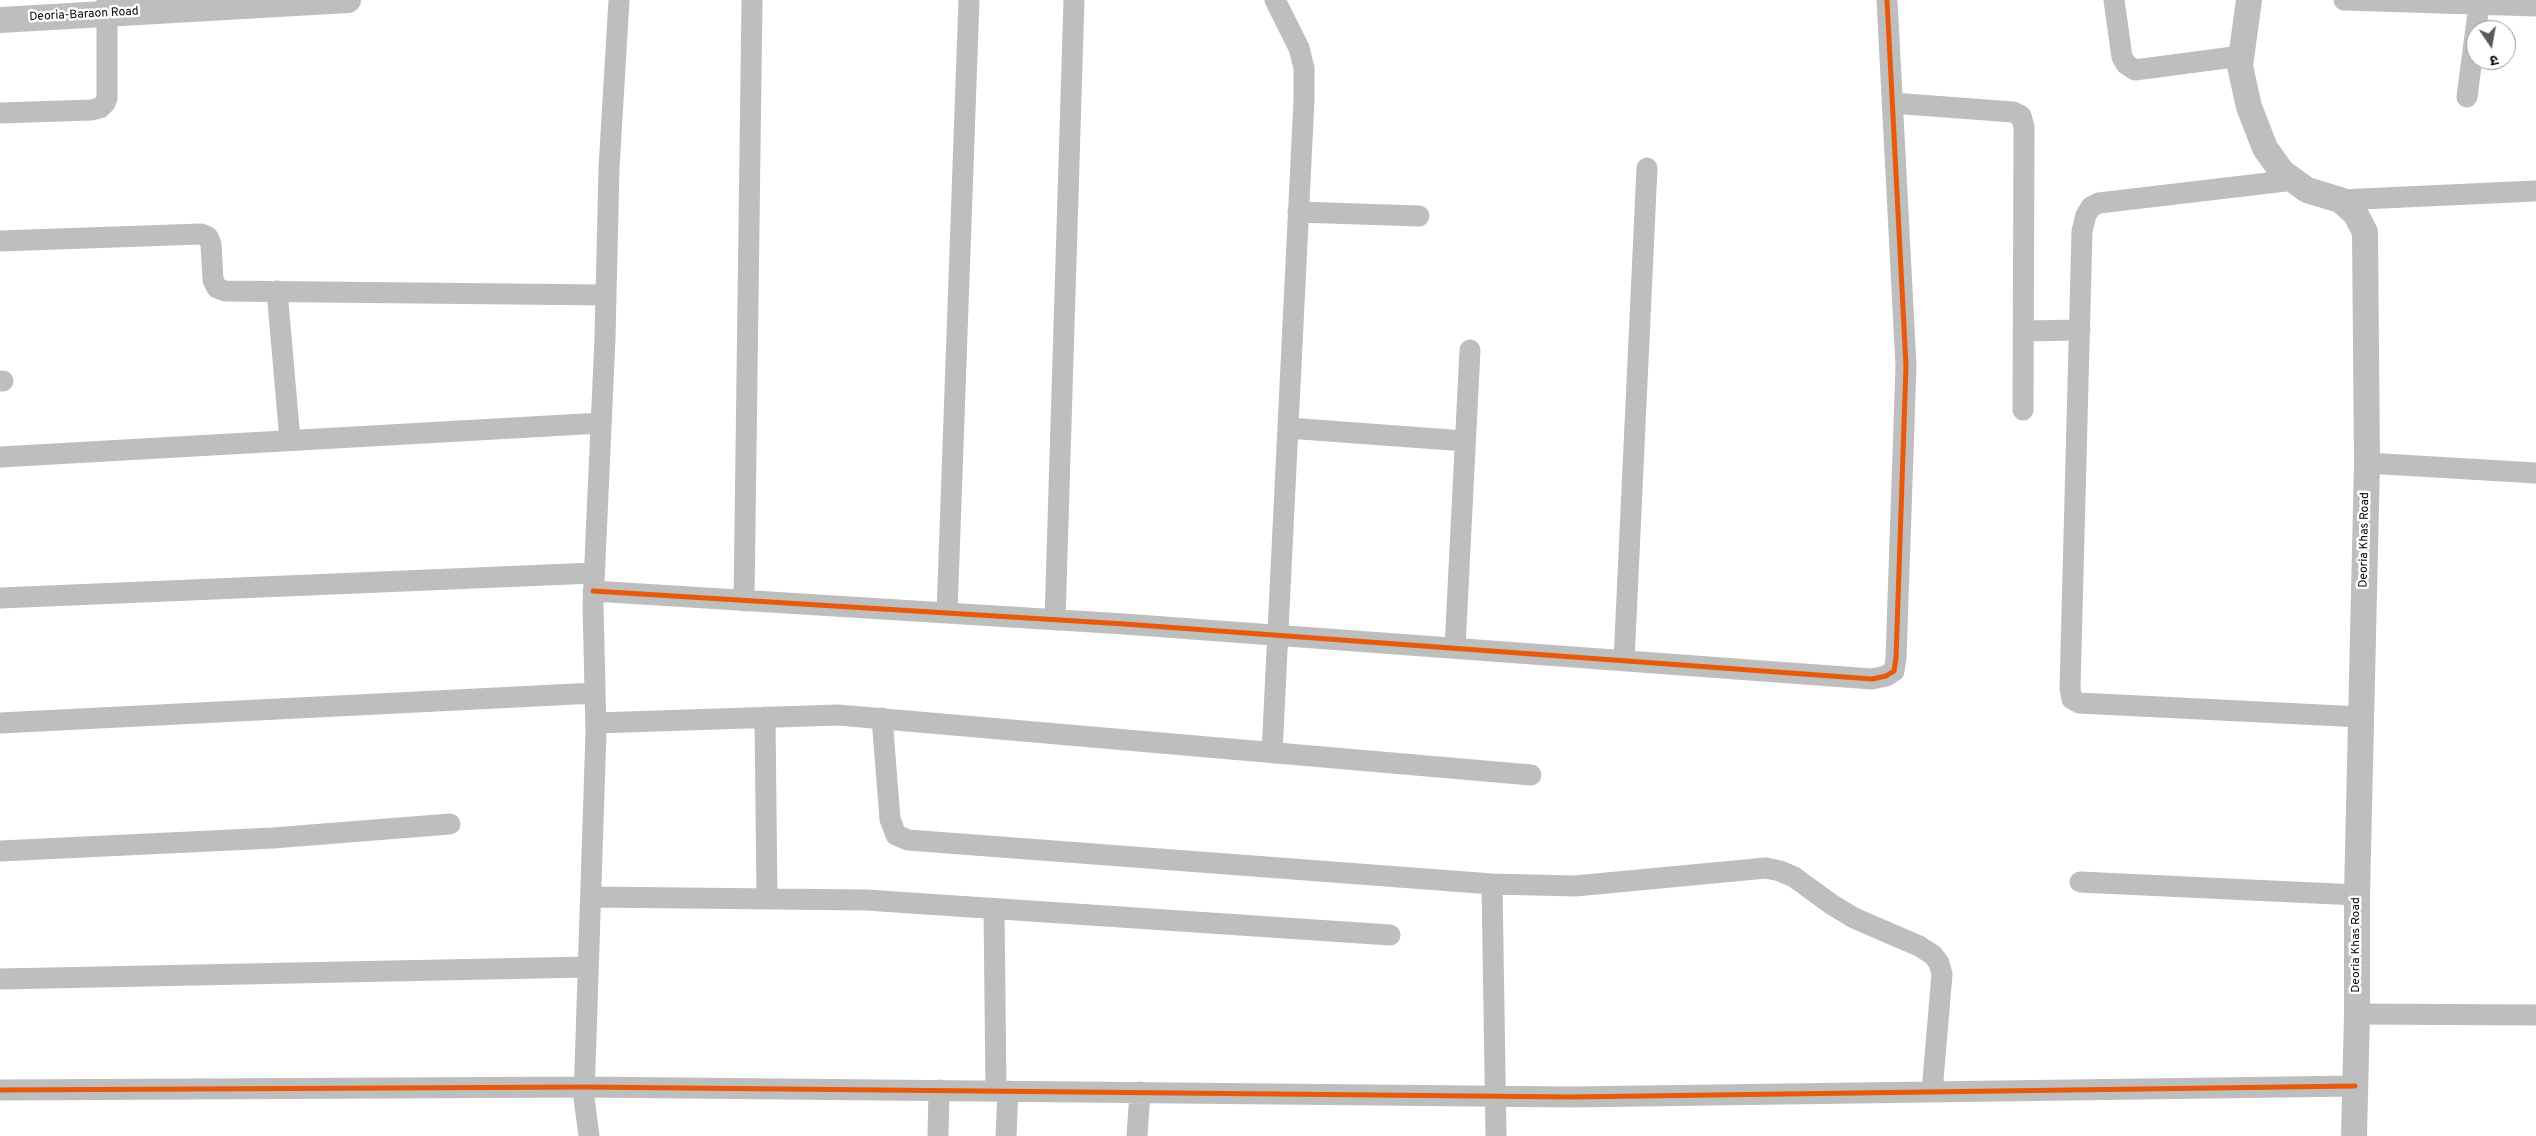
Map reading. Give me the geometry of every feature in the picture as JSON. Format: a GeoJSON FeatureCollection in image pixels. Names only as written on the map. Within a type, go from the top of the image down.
{"type":"FeatureCollection","features":[{"type":"Feature","properties":{"kind":"street","name":"Deoria-Baraon Road"},"geometry":{"type":"LineString","coordinates":[[0,20],[107,7],[348,0]]}},
{"type":"Feature","properties":{"kind":"street"},"geometry":{"type":"LineString","coordinates":[[589,1136],[584,1087],[592,897],[596,723],[594,582],[606,295],[609,168],[618,0]]}},
{"type":"Feature","properties":{"kind":"street"},"geometry":{"type":"LineString","coordinates":[[744,601],[752,0]]}},
{"type":"Feature","properties":{"kind":"street"},"geometry":{"type":"LineString","coordinates":[[947,613],[969,0]]}},
{"type":"Feature","properties":{"kind":"street"},"geometry":{"type":"LineString","coordinates":[[1055,620],[1074,0]]}},
{"type":"Feature","properties":{"kind":"street"},"geometry":{"type":"LineString","coordinates":[[1272,752],[1279,636],[1304,68],[1299,48],[1275,0]]}},
{"type":"Feature","properties":{"kind":"street"},"geometry":{"type":"LineString","coordinates":[[0,598],[594,582],[744,601],[1055,620],[1872,679],[1886,676],[1894,671],[1896,658],[1906,366],[1887,0]]}},
{"type":"Feature","properties":{"kind":"street"},"geometry":{"type":"LineString","coordinates":[[2114,0],[2122,57],[2126,64],[2135,70],[2241,56]]}},
{"type":"Feature","properties":{"kind":"street","name":"Deoria Khas Road"},"geometry":{"type":"LineString","coordinates":[[2248,0],[2240,66],[2250,107],[2265,148],[2282,172],[2307,190],[2340,200],[2355,213],[2365,232],[2367,463],[2357,895],[2354,1136]]}},
{"type":"Feature","properties":{"kind":"street"},"geometry":{"type":"LineString","coordinates":[[2344,0],[2536,6]]}},
{"type":"Feature","properties":{"kind":"street"},"geometry":{"type":"LineString","coordinates":[[2467,97],[2479,5]]}},
{"type":"Feature","properties":{"kind":"street"},"geometry":{"type":"LineString","coordinates":[[0,113],[100,108],[107,98],[107,7]]}},
{"type":"Feature","properties":{"kind":"street"},"geometry":{"type":"LineString","coordinates":[[1892,103],[2013,112],[2021,116],[2024,126],[2023,410]]}},
{"type":"Feature","properties":{"kind":"street"},"geometry":{"type":"LineString","coordinates":[[1624,661],[1647,168]]}},
{"type":"Feature","properties":{"kind":"street"},"geometry":{"type":"LineString","coordinates":[[2294,180],[2099,203],[2091,207],[2086,215],[2082,231],[2072,699],[2079,703],[2361,717]]}},
{"type":"Feature","properties":{"kind":"street"},"geometry":{"type":"LineString","coordinates":[[2340,200],[2535,191]]}},
{"type":"Feature","properties":{"kind":"street"},"geometry":{"type":"LineString","coordinates":[[1298,212],[1419,216]]}},
{"type":"Feature","properties":{"kind":"street"},"geometry":{"type":"LineString","coordinates":[[0,241],[201,234],[208,236],[211,244],[213,280],[217,288],[225,291],[606,295]]}},
{"type":"Feature","properties":{"kind":"street"},"geometry":{"type":"LineString","coordinates":[[277,291],[290,440]]}},
{"type":"Feature","properties":{"kind":"street"},"geometry":{"type":"LineString","coordinates":[[2023,331],[2080,330]]}},
{"type":"Feature","properties":{"kind":"street"},"geometry":{"type":"LineString","coordinates":[[1455,648],[1470,350]]}},
{"type":"Feature","properties":{"kind":"street"},"geometry":{"type":"LineString","coordinates":[[0,456],[601,423]]}},
{"type":"Feature","properties":{"kind":"street"},"geometry":{"type":"LineString","coordinates":[[1288,428],[1465,441]]}},
{"type":"Feature","properties":{"kind":"street"},"geometry":{"type":"LineString","coordinates":[[2367,463],[2536,473]]}},
{"type":"Feature","properties":{"kind":"street"},"geometry":{"type":"LineString","coordinates":[[0,723],[595,693]]}},
{"type":"Feature","properties":{"kind":"street"},"geometry":{"type":"LineString","coordinates":[[596,723],[838,715],[1530,775]]}},
{"type":"Feature","properties":{"kind":"street"},"geometry":{"type":"LineString","coordinates":[[765,717],[767,899]]}},
{"type":"Feature","properties":{"kind":"street"},"geometry":{"type":"LineString","coordinates":[[882,718],[887,806],[896,835],[908,840],[1492,884],[1575,886],[1766,868],[1794,877],[1854,918],[1919,946],[1933,955],[1939,964],[1942,974],[1932,1092]]}},
{"type":"Feature","properties":{"kind":"street"},"geometry":{"type":"LineString","coordinates":[[0,851],[36,847],[274,838],[450,824]]}},
{"type":"Feature","properties":{"kind":"street"},"geometry":{"type":"LineString","coordinates":[[2080,882],[2357,895]]}},
{"type":"Feature","properties":{"kind":"street"},"geometry":{"type":"LineString","coordinates":[[1492,884],[1496,1136]]}},
{"type":"Feature","properties":{"kind":"street"},"geometry":{"type":"LineString","coordinates":[[592,897],[866,900],[1390,935]]}},
{"type":"Feature","properties":{"kind":"street"},"geometry":{"type":"LineString","coordinates":[[994,909],[1002,1091],[1006,1136]]}},
{"type":"Feature","properties":{"kind":"street"},"geometry":{"type":"LineString","coordinates":[[0,980],[588,967]]}},
{"type":"Feature","properties":{"kind":"street"},"geometry":{"type":"LineString","coordinates":[[2357,1014],[2536,1015]]}},
{"type":"Feature","properties":{"kind":"street"},"geometry":{"type":"LineString","coordinates":[[0,1090],[584,1087],[1571,1097],[2355,1086]]}},
{"type":"Feature","properties":{"kind":"street"},"geometry":{"type":"LineString","coordinates":[[938,1090],[938,1136]]}},
{"type":"Feature","properties":{"kind":"street"},"geometry":{"type":"LineString","coordinates":[[1137,1136],[1140,1092]]}},
{"type":"Feature","properties":{"kind":"cycle path"},"geometry":{"type":"LineString","coordinates":[[593,591],[1124,624],[1872,679],[1886,676],[1894,671],[1896,658],[1906,366],[1887,0]]}},
{"type":"Feature","properties":{"kind":"cycle path"},"geometry":{"type":"LineString","coordinates":[[0,1090],[584,1087],[1571,1097],[2355,1086]]}}]}
